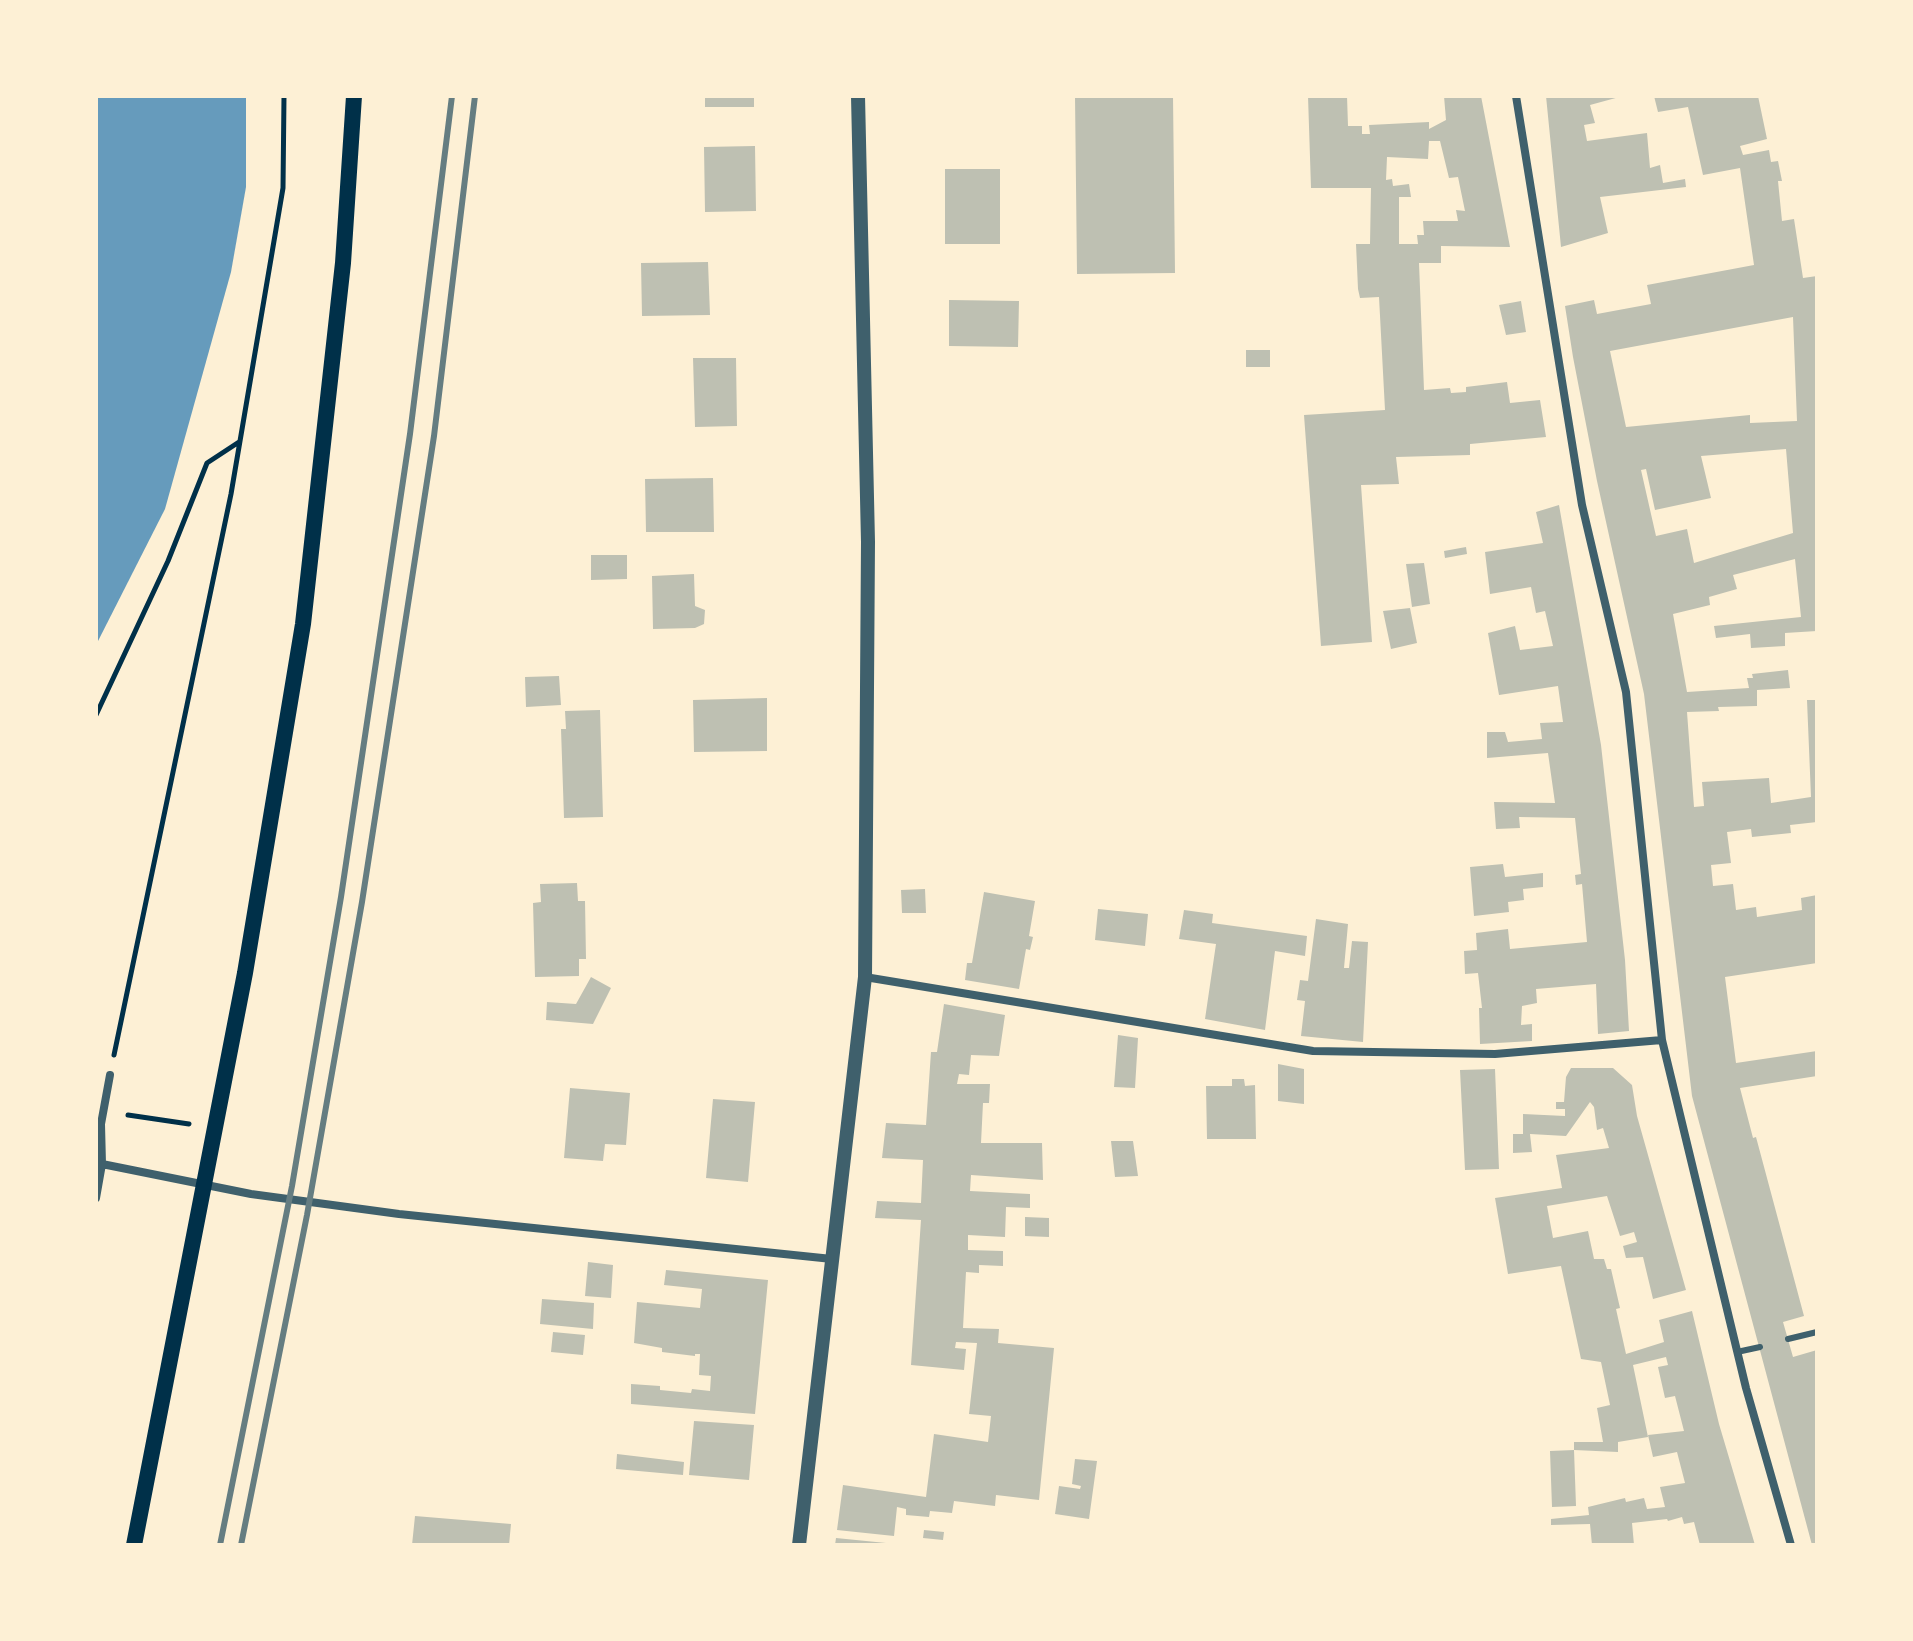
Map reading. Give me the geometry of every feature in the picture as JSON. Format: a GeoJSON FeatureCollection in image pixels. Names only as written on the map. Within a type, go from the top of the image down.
{"type":"FeatureCollection","features":[{"type":"Feature","properties":{"kind":"main road"},"geometry":{"type":"LineString","coordinates":[[134,1545],[248,958],[303,624],[343,263],[354,96]]}},
{"type":"Feature","properties":{"kind":"street"},"geometry":{"type":"LineString","coordinates":[[799,1545],[865,977],[868,542],[858,96]]}},
{"type":"Feature","properties":{"kind":"street"},"geometry":{"type":"LineString","coordinates":[[1516,96],[1582,505],[1626,692],[1662,1040],[1737,1352],[1791,1545]]}},
{"type":"Feature","properties":{"kind":"street"},"geometry":{"type":"LineString","coordinates":[[865,977],[1313,1051],[1495,1054],[1662,1040]]}},
{"type":"Feature","properties":{"kind":"street"},"geometry":{"type":"LineString","coordinates":[[96,1198],[102,1164],[101,1124],[110,1075]]}},
{"type":"Feature","properties":{"kind":"street"},"geometry":{"type":"LineString","coordinates":[[102,1164],[251,1194],[399,1214],[832,1259]]}},
{"type":"Feature","properties":{"kind":"lane"},"geometry":{"type":"LineString","coordinates":[[1788,1339],[1817,1332]]}},
{"type":"Feature","properties":{"kind":"lane"},"geometry":{"type":"LineString","coordinates":[[1737,1352],[1760,1347]]}},
{"type":"Feature","properties":{"kind":"path"},"geometry":{"type":"LineString","coordinates":[[110,1075],[240,442],[283,188],[284,96]]}},
{"type":"Feature","properties":{"kind":"path"},"geometry":{"type":"LineString","coordinates":[[96,715],[168,561],[207,463],[240,442]]}},
{"type":"Feature","properties":{"kind":"path"},"geometry":{"type":"LineString","coordinates":[[140,1118],[171,1121]]}},
{"type":"Feature","properties":{"kind":"water"},"geometry":{"type":"Polygon","coordinates":[[[96,96],[246,96],[246,187],[231,272],[165,509],[96,645],[96,96]]]}},
{"type":"Feature","properties":{"kind":"building"},"geometry":{"type":"Polygon","coordinates":[[[705,96],[754,96],[754,107],[705,107],[705,96]]]}},
{"type":"Feature","properties":{"kind":"building"},"geometry":{"type":"Polygon","coordinates":[[[1075,96],[1173,96],[1175,273],[1077,274],[1075,96]]]}},
{"type":"Feature","properties":{"kind":"building"},"geometry":{"type":"Polygon","coordinates":[[[1308,96],[1347,96],[1348,126],[1362,126],[1362,134],[1370,134],[1369,125],[1429,122],[1429,129],[1446,120],[1444,96],[1481,96],[1510,247],[1441,246],[1441,263],[1419,263],[1424,390],[1450,388],[1451,393],[1466,392],[1466,387],[1507,382],[1510,403],[1540,400],[1546,437],[1470,444],[1470,455],[1396,457],[1399,484],[1361,485],[1372,642],[1321,646],[1304,415],[1385,410],[1379,297],[1360,298],[1358,289],[1356,244],[1370,244],[1371,188],[1311,188],[1308,96]],[[1429,141],[1428,159],[1387,157],[1386,180],[1392,179],[1393,186],[1409,184],[1411,197],[1399,197],[1399,244],[1418,244],[1417,235],[1424,235],[1423,221],[1458,221],[1456,210],[1465,211],[1458,177],[1449,178],[1440,141],[1429,141]]]}},
{"type":"Feature","properties":{"kind":"building"},"geometry":{"type":"Polygon","coordinates":[[[1546,96],[1623,96],[1590,105],[1595,123],[1584,125],[1587,141],[1647,133],[1650,168],[1660,165],[1663,183],[1685,179],[1686,187],[1600,197],[1608,233],[1561,247],[1546,96]]]}},
{"type":"Feature","properties":{"kind":"building"},"geometry":{"type":"Polygon","coordinates":[[[1654,96],[1758,96],[1767,139],[1740,146],[1743,155],[1769,150],[1771,162],[1778,161],[1782,181],[1778,181],[1782,221],[1794,219],[1803,278],[1817,276],[1817,631],[1785,633],[1785,646],[1751,648],[1750,634],[1716,638],[1714,626],[1801,617],[1795,559],[1733,575],[1737,589],[1709,597],[1710,605],[1673,614],[1687,692],[1749,688],[1747,678],[1753,678],[1752,674],[1788,670],[1790,688],[1757,690],[1757,706],[1687,712],[1694,807],[1704,806],[1702,782],[1769,778],[1771,803],[1811,797],[1807,700],[1817,700],[1817,822],[1790,825],[1791,833],[1752,837],[1751,829],[1727,832],[1731,863],[1711,865],[1713,886],[1733,884],[1736,910],[1756,907],[1757,917],[1802,910],[1801,898],[1817,895],[1817,963],[1725,977],[1736,1063],[1817,1051],[1817,1076],[1740,1088],[1804,1316],[1783,1322],[1793,1357],[1817,1350],[1817,1545],[1812,1545],[1692,1096],[1644,694],[1597,481],[1565,306],[1594,300],[1597,314],[1651,304],[1647,285],[1754,265],[1740,168],[1703,175],[1688,107],[1658,112],[1654,96]],[[1793,317],[1610,351],[1626,427],[1750,415],[1750,423],[1797,421],[1793,317]],[[1786,449],[1701,456],[1711,498],[1655,510],[1646,469],[1641,470],[1656,536],[1687,529],[1694,563],[1793,533],[1786,449]]]}},
{"type":"Feature","properties":{"kind":"building"},"geometry":{"type":"Polygon","coordinates":[[[755,146],[756,211],[705,212],[704,147],[755,146]]]}},
{"type":"Feature","properties":{"kind":"building"},"geometry":{"type":"Polygon","coordinates":[[[945,169],[1000,169],[1000,244],[945,244],[945,169]]]}},
{"type":"Feature","properties":{"kind":"building"},"geometry":{"type":"Polygon","coordinates":[[[708,262],[710,315],[642,316],[641,263],[708,262]]]}},
{"type":"Feature","properties":{"kind":"building"},"geometry":{"type":"Polygon","coordinates":[[[949,300],[1019,301],[1018,347],[949,346],[949,300]]]}},
{"type":"Feature","properties":{"kind":"building"},"geometry":{"type":"Polygon","coordinates":[[[1521,301],[1526,332],[1506,335],[1499,305],[1521,301]]]}},
{"type":"Feature","properties":{"kind":"building"},"geometry":{"type":"Polygon","coordinates":[[[1246,350],[1270,350],[1270,367],[1246,367],[1246,350]]]}},
{"type":"Feature","properties":{"kind":"building"},"geometry":{"type":"Polygon","coordinates":[[[693,358],[736,358],[737,426],[695,427],[693,358]]]}},
{"type":"Feature","properties":{"kind":"building"},"geometry":{"type":"Polygon","coordinates":[[[713,478],[714,532],[646,532],[645,479],[713,478]]]}},
{"type":"Feature","properties":{"kind":"building"},"geometry":{"type":"Polygon","coordinates":[[[1559,505],[1601,745],[1625,960],[1629,1031],[1598,1034],[1596,984],[1536,989],[1537,1003],[1522,1006],[1521,1025],[1532,1024],[1532,1041],[1480,1044],[1479,1008],[1482,1008],[1478,973],[1465,974],[1464,951],[1477,950],[1476,933],[1508,929],[1510,949],[1587,942],[1582,884],[1576,885],[1575,875],[1581,874],[1575,818],[1519,817],[1520,828],[1496,829],[1494,802],[1555,803],[1548,753],[1487,758],[1487,732],[1505,732],[1508,742],[1542,739],[1540,723],[1563,722],[1558,686],[1499,695],[1488,633],[1515,626],[1520,650],[1553,646],[1545,611],[1536,613],[1531,587],[1490,594],[1485,552],[1543,543],[1536,512],[1559,505]]]}},
{"type":"Feature","properties":{"kind":"building"},"geometry":{"type":"Polygon","coordinates":[[[1466,547],[1467,554],[1445,558],[1444,551],[1466,547]]]}},
{"type":"Feature","properties":{"kind":"building"},"geometry":{"type":"Polygon","coordinates":[[[591,555],[627,555],[627,579],[591,580],[591,555]]]}},
{"type":"Feature","properties":{"kind":"building"},"geometry":{"type":"Polygon","coordinates":[[[1424,563],[1430,604],[1412,607],[1406,564],[1424,563]]]}},
{"type":"Feature","properties":{"kind":"building"},"geometry":{"type":"Polygon","coordinates":[[[694,574],[695,606],[705,610],[704,624],[695,628],[653,629],[652,576],[694,574]]]}},
{"type":"Feature","properties":{"kind":"building"},"geometry":{"type":"Polygon","coordinates":[[[1410,608],[1417,643],[1391,649],[1383,611],[1410,608]]]}},
{"type":"Feature","properties":{"kind":"building"},"geometry":{"type":"Polygon","coordinates":[[[559,676],[561,705],[526,707],[525,677],[559,676]]]}},
{"type":"Feature","properties":{"kind":"building"},"geometry":{"type":"Polygon","coordinates":[[[767,698],[767,751],[694,752],[693,700],[767,698]]]}},
{"type":"Feature","properties":{"kind":"building"},"geometry":{"type":"Polygon","coordinates":[[[600,710],[603,817],[564,818],[561,729],[566,729],[565,711],[600,710]]]}},
{"type":"Feature","properties":{"kind":"building"},"geometry":{"type":"Polygon","coordinates":[[[1503,864],[1505,877],[1543,873],[1543,887],[1523,889],[1524,900],[1508,902],[1509,912],[1474,916],[1470,867],[1503,864]]]}},
{"type":"Feature","properties":{"kind":"building"},"geometry":{"type":"Polygon","coordinates":[[[577,883],[578,901],[585,901],[586,959],[579,959],[579,976],[535,977],[533,903],[541,902],[540,884],[577,883]]]}},
{"type":"Feature","properties":{"kind":"building"},"geometry":{"type":"Polygon","coordinates":[[[925,889],[926,913],[902,913],[901,890],[925,889]]]}},
{"type":"Feature","properties":{"kind":"building"},"geometry":{"type":"Polygon","coordinates":[[[984,892],[1035,901],[1029,936],[1033,937],[1030,950],[1026,949],[1019,989],[965,980],[967,963],[972,963],[984,892]]]}},
{"type":"Feature","properties":{"kind":"building"},"geometry":{"type":"Polygon","coordinates":[[[1098,909],[1148,914],[1145,946],[1095,940],[1098,909]]]}},
{"type":"Feature","properties":{"kind":"building"},"geometry":{"type":"Polygon","coordinates":[[[1184,910],[1213,914],[1212,923],[1307,936],[1305,956],[1275,951],[1265,1030],[1205,1019],[1216,944],[1179,939],[1184,910]]]}},
{"type":"Feature","properties":{"kind":"building"},"geometry":{"type":"Polygon","coordinates":[[[1316,919],[1348,924],[1344,968],[1349,968],[1352,941],[1368,942],[1363,1042],[1301,1036],[1305,1001],[1297,1000],[1300,980],[1308,981],[1316,919]]]}},
{"type":"Feature","properties":{"kind":"building"},"geometry":{"type":"Polygon","coordinates":[[[591,977],[611,988],[593,1024],[546,1020],[547,1002],[576,1004],[591,977]]]}},
{"type":"Feature","properties":{"kind":"building"},"geometry":{"type":"Polygon","coordinates":[[[944,1004],[1005,1015],[999,1056],[971,1055],[969,1075],[959,1074],[957,1084],[990,1084],[989,1103],[983,1103],[981,1143],[1042,1143],[1043,1180],[971,1175],[970,1191],[1030,1194],[1030,1208],[1006,1207],[1005,1237],[968,1235],[968,1250],[1003,1251],[1003,1266],[979,1265],[979,1273],[966,1272],[963,1328],[999,1329],[998,1343],[1054,1348],[1039,1500],[996,1495],[995,1506],[954,1501],[952,1513],[930,1511],[929,1517],[906,1515],[906,1509],[897,1507],[894,1536],[837,1530],[843,1485],[926,1497],[934,1434],[988,1442],[991,1416],[969,1414],[977,1343],[956,1342],[955,1348],[966,1349],[964,1370],[911,1365],[921,1220],[875,1218],[877,1201],[921,1203],[923,1160],[882,1158],[886,1123],[926,1125],[931,1052],[937,1052],[944,1004]]]}},
{"type":"Feature","properties":{"kind":"building"},"geometry":{"type":"Polygon","coordinates":[[[1118,1035],[1138,1038],[1135,1088],[1114,1087],[1118,1035]]]}},
{"type":"Feature","properties":{"kind":"building"},"geometry":{"type":"Polygon","coordinates":[[[1278,1064],[1304,1069],[1304,1104],[1278,1101],[1278,1064]]]}},
{"type":"Feature","properties":{"kind":"building"},"geometry":{"type":"Polygon","coordinates":[[[1571,1068],[1613,1068],[1632,1085],[1637,1116],[1686,1290],[1653,1299],[1643,1257],[1626,1258],[1623,1246],[1637,1242],[1634,1232],[1620,1236],[1607,1196],[1547,1206],[1553,1238],[1588,1231],[1594,1259],[1604,1259],[1607,1269],[1611,1269],[1626,1354],[1664,1342],[1659,1320],[1692,1311],[1719,1424],[1755,1545],[1700,1545],[1694,1522],[1684,1524],[1682,1517],[1632,1523],[1634,1545],[1592,1545],[1590,1524],[1551,1525],[1551,1519],[1589,1515],[1588,1507],[1625,1498],[1626,1502],[1644,1498],[1647,1509],[1665,1507],[1660,1487],[1685,1483],[1677,1452],[1653,1457],[1648,1435],[1684,1431],[1675,1396],[1665,1398],[1658,1367],[1668,1365],[1666,1357],[1633,1365],[1648,1437],[1618,1442],[1618,1452],[1574,1450],[1574,1442],[1603,1442],[1597,1408],[1610,1405],[1601,1362],[1581,1359],[1561,1266],[1508,1274],[1495,1198],[1562,1188],[1556,1155],[1609,1148],[1603,1128],[1597,1130],[1594,1107],[1590,1102],[1566,1136],[1530,1134],[1532,1152],[1513,1153],[1513,1134],[1523,1134],[1523,1114],[1565,1116],[1565,1109],[1556,1109],[1556,1102],[1564,1102],[1566,1077],[1571,1068]]]}},
{"type":"Feature","properties":{"kind":"building"},"geometry":{"type":"Polygon","coordinates":[[[1495,1069],[1499,1169],[1465,1170],[1460,1070],[1495,1069]]]}},
{"type":"Feature","properties":{"kind":"building"},"geometry":{"type":"Polygon","coordinates":[[[1232,1079],[1244,1079],[1245,1086],[1255,1085],[1256,1139],[1207,1139],[1206,1086],[1232,1086],[1232,1079]]]}},
{"type":"Feature","properties":{"kind":"building"},"geometry":{"type":"Polygon","coordinates":[[[570,1088],[630,1093],[626,1145],[605,1144],[603,1161],[564,1158],[570,1088]]]}},
{"type":"Feature","properties":{"kind":"building"},"geometry":{"type":"Polygon","coordinates":[[[713,1099],[755,1102],[748,1182],[706,1178],[713,1099]]]}},
{"type":"Feature","properties":{"kind":"building"},"geometry":{"type":"Polygon","coordinates":[[[1111,1141],[1133,1141],[1138,1176],[1115,1177],[1111,1141]]]}},
{"type":"Feature","properties":{"kind":"building"},"geometry":{"type":"Polygon","coordinates":[[[1025,1217],[1049,1218],[1049,1237],[1025,1236],[1025,1217]]]}},
{"type":"Feature","properties":{"kind":"building"},"geometry":{"type":"Polygon","coordinates":[[[588,1262],[613,1265],[611,1298],[585,1296],[588,1262]]]}},
{"type":"Feature","properties":{"kind":"building"},"geometry":{"type":"Polygon","coordinates":[[[666,1270],[768,1280],[755,1414],[631,1404],[631,1384],[691,1393],[692,1389],[710,1391],[711,1376],[699,1375],[700,1354],[662,1352],[662,1348],[634,1343],[637,1302],[700,1308],[702,1289],[664,1285],[666,1270]]]}},
{"type":"Feature","properties":{"kind":"building"},"geometry":{"type":"Polygon","coordinates":[[[542,1299],[594,1303],[593,1329],[540,1324],[542,1299]]]}},
{"type":"Feature","properties":{"kind":"building"},"geometry":{"type":"Polygon","coordinates":[[[553,1332],[585,1335],[583,1355],[551,1352],[553,1332]]]}},
{"type":"Feature","properties":{"kind":"building"},"geometry":{"type":"Polygon","coordinates":[[[694,1421],[754,1425],[749,1480],[689,1475],[694,1421]]]}},
{"type":"Feature","properties":{"kind":"building"},"geometry":{"type":"Polygon","coordinates":[[[1574,1450],[1576,1506],[1552,1507],[1550,1451],[1574,1450]]]}},
{"type":"Feature","properties":{"kind":"building"},"geometry":{"type":"Polygon","coordinates":[[[617,1454],[684,1462],[683,1475],[616,1469],[617,1454]]]}},
{"type":"Feature","properties":{"kind":"building"},"geometry":{"type":"Polygon","coordinates":[[[1075,1459],[1097,1461],[1089,1519],[1055,1514],[1059,1486],[1080,1489],[1081,1486],[1072,1484],[1075,1459]]]}},
{"type":"Feature","properties":{"kind":"building"},"geometry":{"type":"Polygon","coordinates":[[[415,1516],[511,1524],[509,1545],[412,1545],[415,1516]]]}},
{"type":"Feature","properties":{"kind":"building"},"geometry":{"type":"Polygon","coordinates":[[[924,1530],[944,1532],[943,1540],[923,1538],[924,1530]]]}},
{"type":"Feature","properties":{"kind":"building"},"geometry":{"type":"Polygon","coordinates":[[[836,1538],[886,1543],[886,1545],[835,1545],[836,1538]]]}},
{"type":"Feature","properties":{"kind":"railway"},"geometry":{"type":"LineString","coordinates":[[220,1545],[292,1186],[341,897],[410,434],[452,96]]}},
{"type":"Feature","properties":{"kind":"railway"},"geometry":{"type":"LineString","coordinates":[[241,1545],[307,1215],[362,902],[434,436],[475,96]]}}]}
